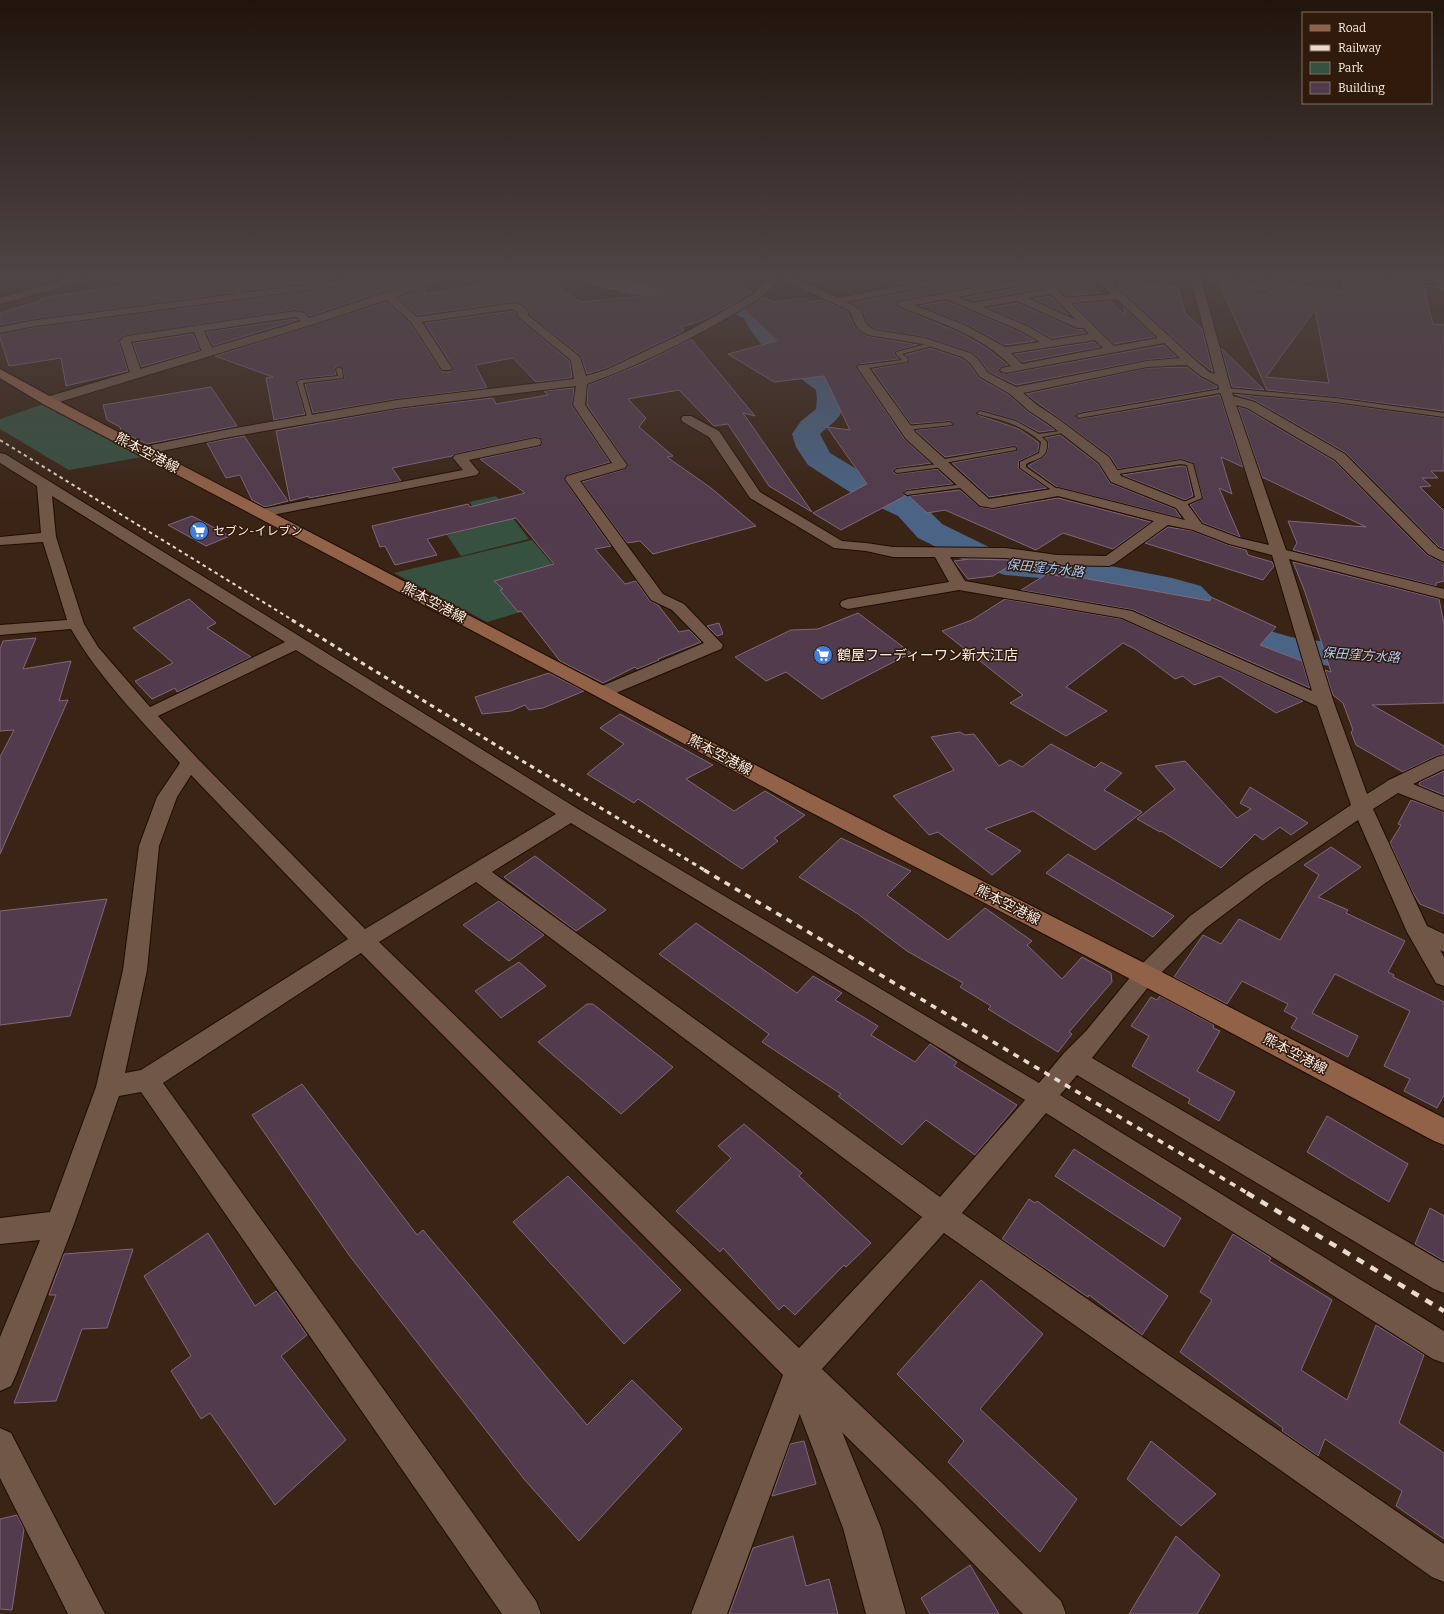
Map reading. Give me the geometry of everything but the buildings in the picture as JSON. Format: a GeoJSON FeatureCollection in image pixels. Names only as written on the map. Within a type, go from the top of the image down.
{"type":"FeatureCollection","features":[{"type":"Feature","properties":{"kind":"main road","name":"熊本空港線"},"geometry":{"type":"LineString","coordinates":[[0,372],[48,401],[142,451],[603,692],[803,799],[1145,975],[1444,1132]]}},
{"type":"Feature","properties":{"kind":"street"},"geometry":{"type":"LineString","coordinates":[[130,354],[136,373]]}},
{"type":"Feature","properties":{"kind":"street"},"geometry":{"type":"LineString","coordinates":[[48,401],[200,354]]}},
{"type":"Feature","properties":{"kind":"street"},"geometry":{"type":"LineString","coordinates":[[437,354],[446,368]]}},
{"type":"Feature","properties":{"kind":"street"},"geometry":{"type":"LineString","coordinates":[[570,354],[576,359],[582,387],[579,405],[620,465],[572,479],[657,597],[678,607],[715,645],[603,692]]}},
{"type":"Feature","properties":{"kind":"street"},"geometry":{"type":"LineString","coordinates":[[142,451],[310,418],[463,395],[581,382],[612,371],[647,354]]}},
{"type":"Feature","properties":{"kind":"street"},"geometry":{"type":"LineString","coordinates":[[964,354],[974,362],[984,375],[1014,390],[1033,408],[1104,460],[1116,479],[1181,505],[1197,527]]}},
{"type":"Feature","properties":{"kind":"street"},"geometry":{"type":"LineString","coordinates":[[1006,354],[1019,367]]}},
{"type":"Feature","properties":{"kind":"street"},"geometry":{"type":"LineString","coordinates":[[984,375],[1083,354]]}},
{"type":"Feature","properties":{"kind":"street"},"geometry":{"type":"LineString","coordinates":[[1181,354],[1226,391],[1340,457],[1433,551],[1444,558]]}},
{"type":"Feature","properties":{"kind":"street"},"geometry":{"type":"LineString","coordinates":[[1216,354],[1232,411],[1279,552],[1326,703],[1362,807],[1418,932],[1444,977]]}},
{"type":"Feature","properties":{"kind":"street"},"geometry":{"type":"LineString","coordinates":[[1014,390],[1147,364],[1190,362]]}},
{"type":"Feature","properties":{"kind":"street"},"geometry":{"type":"LineString","coordinates":[[863,367],[911,436],[985,503],[993,504],[1058,492],[1197,527],[1234,541],[1444,594]]}},
{"type":"Feature","properties":{"kind":"street"},"geometry":{"type":"LineString","coordinates":[[687,419],[714,434],[755,495],[839,545],[866,547],[892,552],[1006,553],[1057,560],[1109,561],[1165,520]]}},
{"type":"Feature","properties":{"kind":"street"},"geometry":{"type":"LineString","coordinates":[[262,513],[472,472],[460,458],[535,442]]}},
{"type":"Feature","properties":{"kind":"street"},"geometry":{"type":"LineString","coordinates":[[0,457],[571,814],[1043,1098],[1444,1348]]}},
{"type":"Feature","properties":{"kind":"street"},"geometry":{"type":"LineString","coordinates":[[44,484],[49,537],[76,624],[91,649],[147,715],[190,762],[363,941],[800,1370],[923,1488],[1048,1614]]}},
{"type":"Feature","properties":{"kind":"street"},"geometry":{"type":"LineString","coordinates":[[0,541],[49,537]]}},
{"type":"Feature","properties":{"kind":"street"},"geometry":{"type":"LineString","coordinates":[[940,552],[959,585]]}},
{"type":"Feature","properties":{"kind":"street"},"geometry":{"type":"LineString","coordinates":[[848,604],[959,585],[1126,614],[1326,703]]}},
{"type":"Feature","properties":{"kind":"street"},"geometry":{"type":"LineString","coordinates":[[0,630],[76,624]]}},
{"type":"Feature","properties":{"kind":"street"},"geometry":{"type":"LineString","coordinates":[[147,715],[297,643]]}},
{"type":"Feature","properties":{"kind":"street"},"geometry":{"type":"LineString","coordinates":[[709,1614],[800,1370],[942,1215],[1043,1098],[1073,1060],[1095,1038],[1145,975],[1198,922],[1256,879],[1362,807],[1396,785],[1444,761]]}},
{"type":"Feature","properties":{"kind":"street"},"geometry":{"type":"LineString","coordinates":[[0,1375],[60,1224],[109,1088],[135,970],[149,846],[167,797],[190,762]]}},
{"type":"Feature","properties":{"kind":"street"},"geometry":{"type":"LineString","coordinates":[[1396,785],[1444,804]]}},
{"type":"Feature","properties":{"kind":"street"},"geometry":{"type":"LineString","coordinates":[[109,1088],[147,1080],[363,941],[571,814]]}},
{"type":"Feature","properties":{"kind":"street"},"geometry":{"type":"LineString","coordinates":[[477,872],[942,1215],[1444,1565]]}},
{"type":"Feature","properties":{"kind":"street"},"geometry":{"type":"LineString","coordinates":[[1418,932],[1444,943]]}},
{"type":"Feature","properties":{"kind":"street"},"geometry":{"type":"LineString","coordinates":[[1073,1060],[1444,1279]]}},
{"type":"Feature","properties":{"kind":"street"},"geometry":{"type":"LineString","coordinates":[[147,1080],[523,1614]]}},
{"type":"Feature","properties":{"kind":"street"},"geometry":{"type":"LineString","coordinates":[[0,1231],[60,1224]]}},
{"type":"Feature","properties":{"kind":"street"},"geometry":{"type":"LineString","coordinates":[[800,1370],[862,1528],[886,1614]]}},
{"type":"Feature","properties":{"kind":"street"},"geometry":{"type":"LineString","coordinates":[[0,1444],[87,1614]]}},
{"type":"Feature","properties":{"kind":"lane"},"geometry":{"type":"LineString","coordinates":[[863,367],[905,361],[905,359],[900,354]]}},
{"type":"Feature","properties":{"kind":"lane"},"geometry":{"type":"LineString","coordinates":[[310,418],[300,382],[341,376],[339,369]]}},
{"type":"Feature","properties":{"kind":"lane"},"geometry":{"type":"LineString","coordinates":[[1078,416],[1226,391],[1335,400],[1444,415]]}},
{"type":"Feature","properties":{"kind":"lane"},"geometry":{"type":"LineString","coordinates":[[980,413],[1013,422],[1025,427],[1044,442],[1044,452],[1041,455],[1022,463],[1023,468],[1058,492]]}},
{"type":"Feature","properties":{"kind":"lane"},"geometry":{"type":"LineString","coordinates":[[906,428],[950,424]]}},
{"type":"Feature","properties":{"kind":"lane"},"geometry":{"type":"LineString","coordinates":[[1038,436],[1065,431]]}},
{"type":"Feature","properties":{"kind":"lane"},"geometry":{"type":"LineString","coordinates":[[897,471],[941,464],[1014,448]]}},
{"type":"Feature","properties":{"kind":"lane"},"geometry":{"type":"LineString","coordinates":[[1112,473],[1181,462],[1190,464],[1199,498],[1181,505]]}},
{"type":"Feature","properties":{"kind":"lane"},"geometry":{"type":"LineString","coordinates":[[908,493],[965,486]]}},
{"type":"Feature","properties":{"kind":"green space"},"geometry":{"type":"Polygon","coordinates":[[[44,404],[142,457],[69,470],[0,429],[0,419],[44,404]]]}},
{"type":"Feature","properties":{"kind":"green space"},"geometry":{"type":"Polygon","coordinates":[[[496,496],[529,539],[461,556],[447,535],[488,525],[469,502],[496,496]]]}},
{"type":"Feature","properties":{"kind":"green space"},"geometry":{"type":"Polygon","coordinates":[[[532,540],[578,595],[487,622],[394,573],[532,540]]]}},
{"type":"Feature","properties":{"kind":"waterway","name":"保田窪方水路"},"geometry":{"type":"LineString","coordinates":[[785,354],[829,387],[831,398],[831,406],[829,411],[816,422],[806,434],[811,447],[819,459],[867,489],[909,509],[930,531],[985,558],[1005,565],[1090,572],[1160,585],[1188,594],[1217,624],[1230,631],[1287,648],[1348,657],[1413,658],[1444,662]]}},
{"type":"Feature","properties":{"kind":"railway"},"geometry":{"type":"LineString","coordinates":[[0,440],[294,621]]}},
{"type":"Feature","properties":{"kind":"railway"},"geometry":{"type":"LineString","coordinates":[[292,620],[499,747],[706,871]]}},
{"type":"Feature","properties":{"kind":"railway"},"geometry":{"type":"LineString","coordinates":[[704,870],[1249,1194]]}},
{"type":"Feature","properties":{"kind":"railway"},"geometry":{"type":"LineString","coordinates":[[1247,1193],[1444,1311]]}},
{"type":"Feature","properties":{"kind":"place","name":"セブン-イレブン"},"geometry":{"type":"Point","coordinates":[199,531]}},
{"type":"Feature","properties":{"kind":"place","name":"鶴屋フーディーワン新大江店"},"geometry":{"type":"Point","coordinates":[823,655]}}]}
